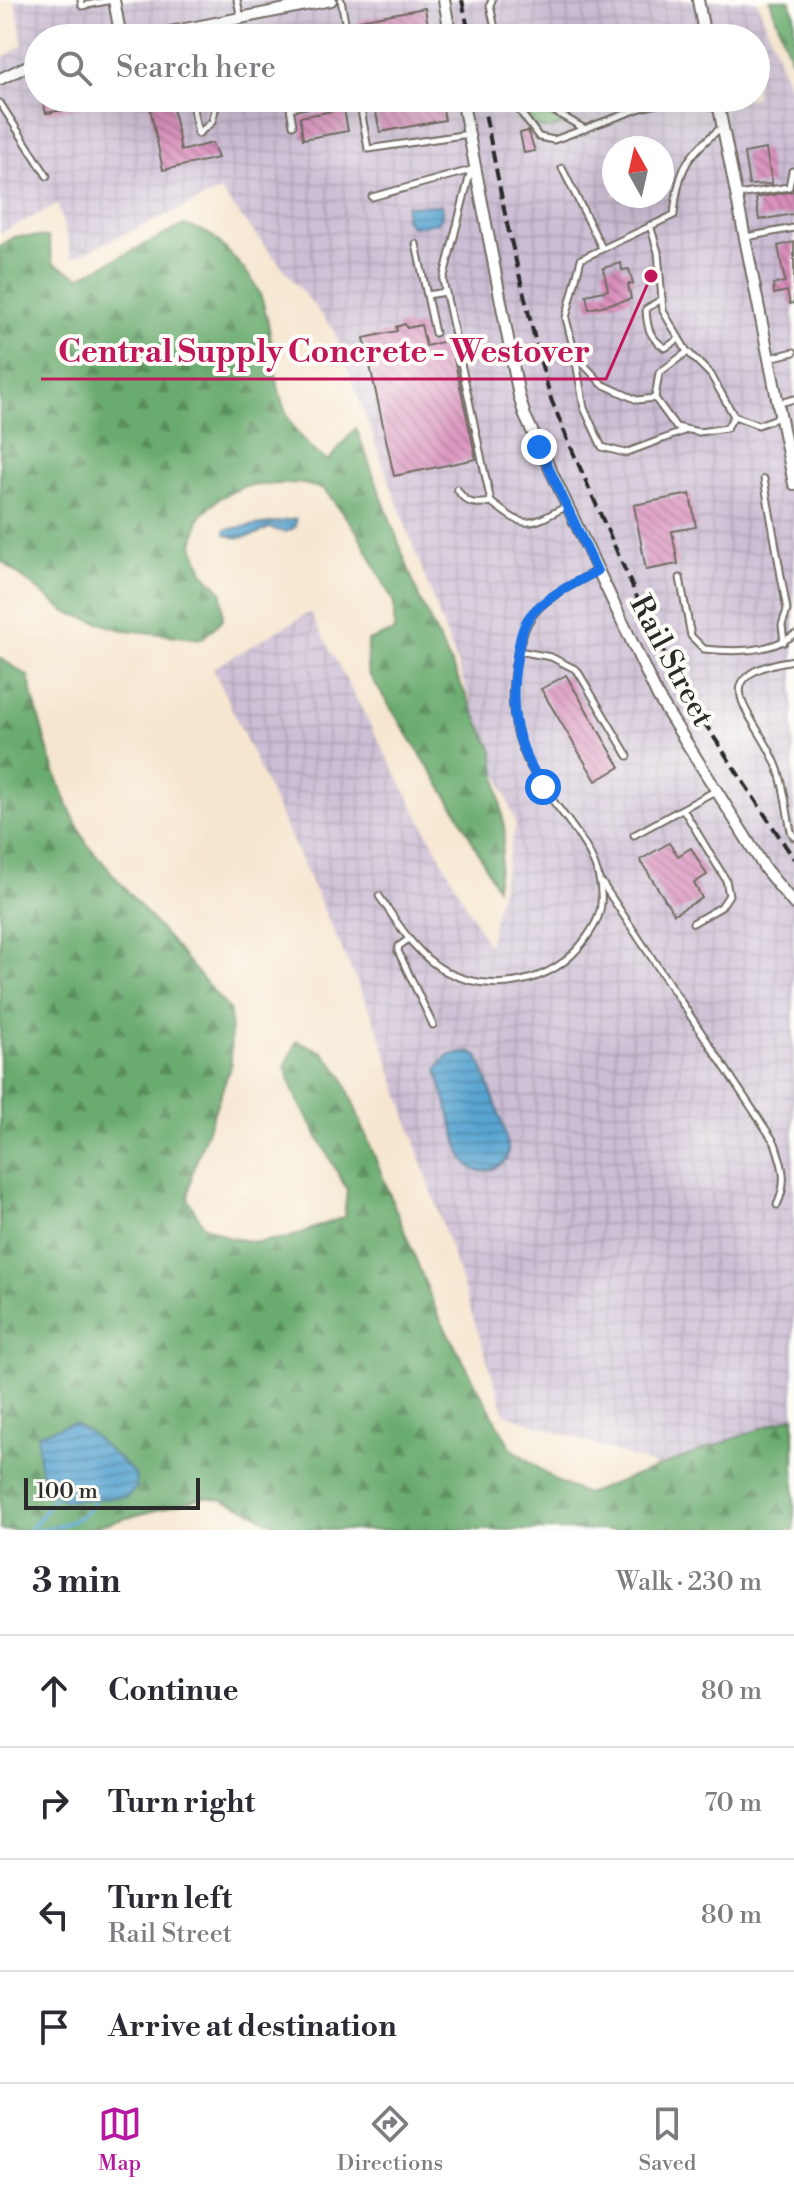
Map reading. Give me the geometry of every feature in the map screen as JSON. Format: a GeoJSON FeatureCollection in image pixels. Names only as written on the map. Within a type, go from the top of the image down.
{"type":"FeatureCollection","features":[{"type":"Feature","properties":{"kind":"street"},"geometry":{"type":"LineString","coordinates":[[113,0],[118,24]]}},
{"type":"Feature","properties":{"kind":"street"},"geometry":{"type":"LineString","coordinates":[[214,24],[283,5],[331,0]]}},
{"type":"Feature","properties":{"kind":"street"},"geometry":{"type":"LineString","coordinates":[[444,0],[448,24]]}},
{"type":"Feature","properties":{"kind":"street"},"geometry":{"type":"LineString","coordinates":[[698,0],[702,24]]}},
{"type":"Feature","properties":{"kind":"street"},"geometry":{"type":"LineString","coordinates":[[0,79],[24,68]]}},
{"type":"Feature","properties":{"kind":"street","name":"Rail Street"},"geometry":{"type":"LineString","coordinates":[[465,112],[519,396],[539,447],[658,697],[766,870],[794,904]]}},
{"type":"Feature","properties":{"kind":"street"},"geometry":{"type":"LineString","coordinates":[[720,112],[794,484]]}},
{"type":"Feature","properties":{"kind":"lane"},"geometry":{"type":"LineString","coordinates":[[81,0],[82,6],[113,0]]}},
{"type":"Feature","properties":{"kind":"lane"},"geometry":{"type":"LineString","coordinates":[[237,0],[241,18]]}},
{"type":"Feature","properties":{"kind":"lane"},"geometry":{"type":"LineString","coordinates":[[341,0],[345,24]]}},
{"type":"Feature","properties":{"kind":"lane"},"geometry":{"type":"LineString","coordinates":[[492,0],[490,5],[494,24]]}},
{"type":"Feature","properties":{"kind":"lane"},"geometry":{"type":"LineString","coordinates":[[0,103],[47,176]]}},
{"type":"Feature","properties":{"kind":"lane"},"geometry":{"type":"LineString","coordinates":[[194,112],[198,134],[212,122],[214,112]]}},
{"type":"Feature","properties":{"kind":"lane"},"geometry":{"type":"LineString","coordinates":[[291,112],[293,125]]}},
{"type":"Feature","properties":{"kind":"lane"},"geometry":{"type":"LineString","coordinates":[[361,112],[368,149],[469,134]]}},
{"type":"Feature","properties":{"kind":"lane"},"geometry":{"type":"LineString","coordinates":[[520,112],[539,137],[554,140],[631,112]]}},
{"type":"Feature","properties":{"kind":"lane"},"geometry":{"type":"LineString","coordinates":[[555,112],[585,129]]}},
{"type":"Feature","properties":{"kind":"lane"},"geometry":{"type":"LineString","coordinates":[[687,430],[625,453],[602,447],[584,408],[566,318],[581,259],[674,215],[677,185],[695,149],[723,127]]}},
{"type":"Feature","properties":{"kind":"lane"},"geometry":{"type":"LineString","coordinates":[[562,168],[602,248]]}},
{"type":"Feature","properties":{"kind":"lane"},"geometry":{"type":"LineString","coordinates":[[372,197],[474,169]]}},
{"type":"Feature","properties":{"kind":"lane"},"geometry":{"type":"LineString","coordinates":[[474,169],[443,280],[491,502],[515,520],[533,524],[567,506]]}},
{"type":"Feature","properties":{"kind":"lane"},"geometry":{"type":"LineString","coordinates":[[737,195],[789,187],[792,171]]}},
{"type":"Feature","properties":{"kind":"lane"},"geometry":{"type":"LineString","coordinates":[[650,225],[658,252],[663,311],[687,352],[711,375],[734,416],[758,425],[781,417]]}},
{"type":"Feature","properties":{"kind":"lane"},"geometry":{"type":"LineString","coordinates":[[745,237],[794,228]]}},
{"type":"Feature","properties":{"kind":"lane"},"geometry":{"type":"LineString","coordinates":[[416,244],[435,333]]}},
{"type":"Feature","properties":{"kind":"lane"},"geometry":{"type":"LineString","coordinates":[[427,295],[446,292]]}},
{"type":"Feature","properties":{"kind":"lane"},"geometry":{"type":"LineString","coordinates":[[662,299],[646,309],[647,328],[653,340],[665,348],[679,339]]}},
{"type":"Feature","properties":{"kind":"lane"},"geometry":{"type":"LineString","coordinates":[[687,352],[659,373],[655,398],[676,427],[699,432],[727,428],[734,416]]}},
{"type":"Feature","properties":{"kind":"lane"},"geometry":{"type":"LineString","coordinates":[[769,358],[794,352]]}},
{"type":"Feature","properties":{"kind":"lane"},"geometry":{"type":"LineString","coordinates":[[575,355],[602,384],[637,400],[655,398]]}},
{"type":"Feature","properties":{"kind":"lane"},"geometry":{"type":"LineString","coordinates":[[778,403],[794,399]]}},
{"type":"Feature","properties":{"kind":"lane"},"geometry":{"type":"LineString","coordinates":[[764,479],[787,610],[782,625],[784,642]]}},
{"type":"Feature","properties":{"kind":"lane"},"geometry":{"type":"LineString","coordinates":[[457,489],[469,504],[491,502]]}},
{"type":"Feature","properties":{"kind":"lane"},"geometry":{"type":"LineString","coordinates":[[597,571],[561,592],[530,616],[518,651],[512,707],[518,736],[528,763],[583,843],[601,882],[775,1143],[784,1170],[784,1190],[777,1205]]}},
{"type":"Feature","properties":{"kind":"lane"},"geometry":{"type":"LineString","coordinates":[[680,578],[691,636],[704,649],[739,653],[784,642],[794,635]]}},
{"type":"Feature","properties":{"kind":"lane"},"geometry":{"type":"LineString","coordinates":[[518,651],[551,657],[577,670],[628,756]]}},
{"type":"Feature","properties":{"kind":"lane"},"geometry":{"type":"LineString","coordinates":[[794,660],[752,672],[744,679],[741,688],[745,713],[776,763],[794,837]]}},
{"type":"Feature","properties":{"kind":"lane"},"geometry":{"type":"LineString","coordinates":[[634,835],[716,790]]}},
{"type":"Feature","properties":{"kind":"lane"},"geometry":{"type":"LineString","coordinates":[[683,809],[726,880],[729,895],[721,907],[693,923]]}},
{"type":"Feature","properties":{"kind":"lane"},"geometry":{"type":"LineString","coordinates":[[379,896],[423,956],[448,972],[472,980],[520,982],[543,975],[566,960],[595,926],[601,907],[601,882]]}},
{"type":"Feature","properties":{"kind":"lane"},"geometry":{"type":"LineString","coordinates":[[409,939],[399,946],[398,951],[433,1025]]}},
{"type":"Feature","properties":{"kind":"shaded area"},"geometry":{"type":"Polygon","coordinates":[[[15,0],[757,0],[766,24],[24,24],[24,112],[770,112],[770,35],[794,100],[794,1416],[657,1466],[505,1414],[377,1026],[213,668],[310,612],[488,946],[516,823],[333,329],[220,191],[72,258],[58,204],[0,233],[0,59],[23,45],[15,0]]]}},
{"type":"Feature","properties":{"kind":"green space"},"geometry":{"type":"Polygon","coordinates":[[[770,0],[789,0],[794,13],[794,69],[770,0]]]}},
{"type":"Feature","properties":{"kind":"green space"},"geometry":{"type":"Polygon","coordinates":[[[538,112],[565,123],[550,129],[537,127],[526,114],[538,112]]]}},
{"type":"Feature","properties":{"kind":"green space"},"geometry":{"type":"Polygon","coordinates":[[[184,225],[217,240],[255,284],[269,326],[285,410],[308,445],[328,461],[356,428],[420,600],[493,751],[505,833],[496,887],[458,813],[367,671],[368,641],[394,631],[394,603],[358,533],[324,489],[298,483],[245,486],[219,498],[199,518],[193,545],[203,572],[222,592],[223,619],[202,639],[119,629],[66,612],[0,560],[0,246],[16,236],[48,237],[53,263],[80,277],[184,225]]]}},
{"type":"Feature","properties":{"kind":"green space"},"geometry":{"type":"Polygon","coordinates":[[[0,658],[28,676],[59,783],[87,844],[230,1011],[231,1065],[192,1173],[188,1199],[203,1225],[229,1238],[258,1242],[288,1238],[344,1217],[347,1190],[294,1093],[285,1067],[297,1041],[323,1052],[342,1075],[438,1315],[511,1448],[558,1482],[586,1494],[794,1416],[794,1530],[280,1530],[244,1508],[224,1500],[204,1497],[83,1530],[0,1530],[0,658]]]}},
{"type":"Feature","properties":{"kind":"water"},"geometry":{"type":"Polygon","coordinates":[[[442,205],[442,217],[436,223],[413,227],[405,219],[406,206],[442,205]]]}},
{"type":"Feature","properties":{"kind":"water"},"geometry":{"type":"Polygon","coordinates":[[[296,519],[295,527],[286,532],[269,528],[242,537],[225,534],[225,530],[229,529],[296,519]]]}},
{"type":"Feature","properties":{"kind":"water"},"geometry":{"type":"Polygon","coordinates":[[[468,1052],[478,1056],[508,1146],[507,1157],[502,1163],[485,1171],[473,1169],[461,1154],[437,1070],[447,1056],[468,1052]]]}},
{"type":"Feature","properties":{"kind":"water"},"geometry":{"type":"Polygon","coordinates":[[[72,1423],[89,1432],[135,1474],[137,1487],[127,1497],[66,1501],[57,1497],[48,1485],[40,1464],[38,1434],[72,1423]]]}},
{"type":"Feature","properties":{"kind":"building"},"geometry":{"type":"Polygon","coordinates":[[[425,8],[428,24],[360,24],[359,20],[425,8]]]}},
{"type":"Feature","properties":{"kind":"building"},"geometry":{"type":"Polygon","coordinates":[[[151,112],[174,112],[181,151],[212,143],[218,158],[163,170],[151,112]]]}},
{"type":"Feature","properties":{"kind":"building"},"geometry":{"type":"Polygon","coordinates":[[[345,112],[348,131],[303,139],[300,117],[345,112]]]}},
{"type":"Feature","properties":{"kind":"building"},"geometry":{"type":"Polygon","coordinates":[[[376,112],[444,112],[445,120],[380,132],[376,112]]]}},
{"type":"Feature","properties":{"kind":"building"},"geometry":{"type":"Polygon","coordinates":[[[528,131],[535,151],[524,153],[520,133],[528,131]]]}},
{"type":"Feature","properties":{"kind":"building"},"geometry":{"type":"Polygon","coordinates":[[[766,149],[772,184],[749,185],[744,153],[766,149]]]}},
{"type":"Feature","properties":{"kind":"building"},"geometry":{"type":"Polygon","coordinates":[[[794,191],[794,214],[759,220],[756,198],[794,191]]]}},
{"type":"Feature","properties":{"kind":"building"},"geometry":{"type":"Polygon","coordinates":[[[794,242],[794,303],[790,304],[787,291],[774,294],[773,284],[785,282],[778,246],[794,242]]]}},
{"type":"Feature","properties":{"kind":"building"},"geometry":{"type":"Polygon","coordinates":[[[621,263],[622,270],[629,269],[633,284],[628,284],[631,299],[589,309],[586,295],[608,290],[603,268],[621,263]]]}},
{"type":"Feature","properties":{"kind":"building"},"geometry":{"type":"Polygon","coordinates":[[[405,324],[407,328],[421,325],[426,346],[450,340],[476,459],[394,476],[364,338],[397,331],[396,327],[405,324]]]}},
{"type":"Feature","properties":{"kind":"building"},"geometry":{"type":"Polygon","coordinates":[[[690,494],[696,527],[672,531],[678,564],[646,570],[634,505],[690,494]]]}},
{"type":"Feature","properties":{"kind":"building"},"geometry":{"type":"Polygon","coordinates":[[[566,675],[620,767],[596,781],[541,689],[566,675]]]}},
{"type":"Feature","properties":{"kind":"building"},"geometry":{"type":"Polygon","coordinates":[[[669,843],[678,856],[691,848],[707,875],[694,883],[702,898],[674,914],[640,860],[669,843]]]}},
{"type":"Feature","properties":{"kind":"waterway"},"geometry":{"type":"LineString","coordinates":[[29,1530],[56,1495]]}},
{"type":"Feature","properties":{"kind":"waterway"},"geometry":{"type":"LineString","coordinates":[[39,1530],[78,1518],[94,1501]]}},
{"type":"Feature","properties":{"kind":"railway"},"geometry":{"type":"LineString","coordinates":[[462,0],[467,24]]}},
{"type":"Feature","properties":{"kind":"railway"},"geometry":{"type":"LineString","coordinates":[[485,112],[507,224],[538,352],[551,399],[570,445],[651,629],[698,713],[794,859]]}},
{"type":"Feature","properties":{"kind":"place","name":"Central Supply Concrete - Westover"},"geometry":{"type":"Point","coordinates":[651,276]}},
{"type":"Feature","properties":{"kind":"route"},"geometry":{"type":"LineString","coordinates":[[539,447],[597,571],[561,592],[530,616],[518,651],[512,707],[528,763],[543,787]]}}]}
